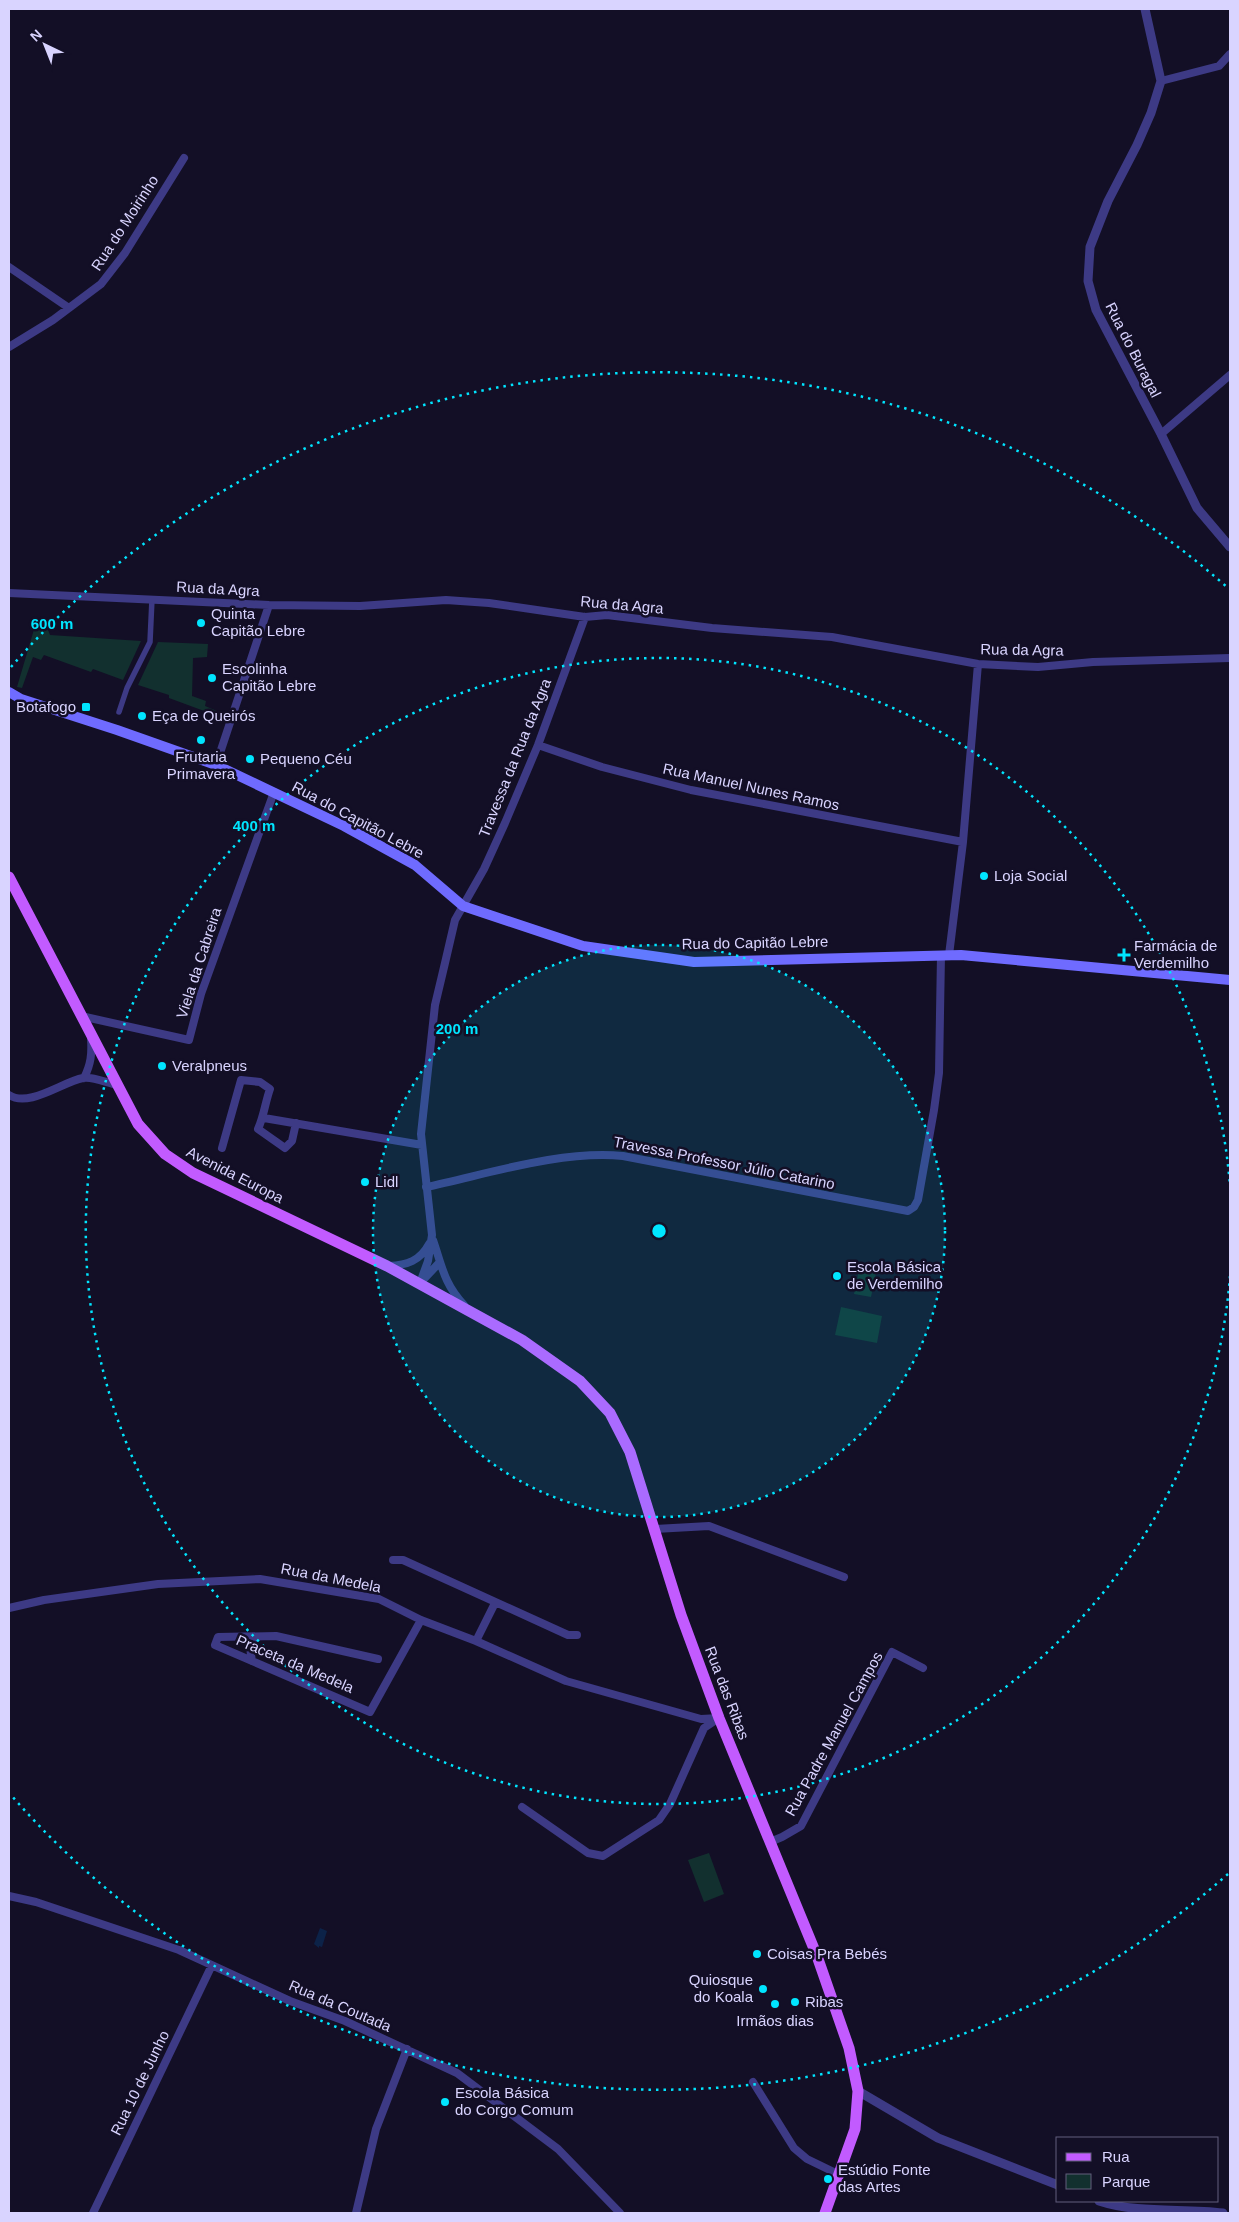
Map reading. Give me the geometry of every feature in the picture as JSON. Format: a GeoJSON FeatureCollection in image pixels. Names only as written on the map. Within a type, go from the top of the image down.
{"type":"FeatureCollection","features":[{"type":"Feature","properties":{"kind":"main road","name":"Rua do Capitão Lebre"},"geometry":{"type":"LineString","coordinates":[[9,692],[22,699],[216,765],[344,826],[415,864],[463,906],[583,946],[694,962],[945,955],[1230,980]]}},
{"type":"Feature","properties":{"kind":"main road","name":"Avenida Europa"},"geometry":{"type":"LineString","coordinates":[[9,877],[138,1124],[164,1154],[193,1173],[420,1283],[522,1340]]}},
{"type":"Feature","properties":{"kind":"main road","name":"Rua das Ribas"},"geometry":{"type":"LineString","coordinates":[[522,1340],[580,1381],[610,1413],[630,1452],[681,1615],[719,1718],[828,1984],[849,2048],[858,2091],[854,2129],[840,2176],[825,2213]]}},
{"type":"Feature","properties":{"kind":"street"},"geometry":{"type":"LineString","coordinates":[[1145,9],[1161,81],[1219,66],[1230,54]]}},
{"type":"Feature","properties":{"kind":"street","name":"Rua do Buragal"},"geometry":{"type":"LineString","coordinates":[[1161,81],[1147,121],[1108,201],[1090,247],[1088,281],[1096,310],[1161,434],[1197,508],[1230,547]]}},
{"type":"Feature","properties":{"kind":"street","name":"Rua do Moirinho"},"geometry":{"type":"LineString","coordinates":[[9,347],[70,308],[101,284],[125,253],[184,158]]}},
{"type":"Feature","properties":{"kind":"street"},"geometry":{"type":"LineString","coordinates":[[9,267],[70,308]]}},
{"type":"Feature","properties":{"kind":"street"},"geometry":{"type":"LineString","coordinates":[[1161,434],[1230,375]]}},
{"type":"Feature","properties":{"kind":"street","name":"Rua da Agra"},"geometry":{"type":"LineString","coordinates":[[9,593],[269,605],[360,606],[446,600],[585,617],[606,615],[712,628],[832,637],[978,664],[1038,667],[1093,662],[1230,658]]}},
{"type":"Feature","properties":{"kind":"street"},"geometry":{"type":"LineString","coordinates":[[119,712],[126,688],[150,642],[152,599]]}},
{"type":"Feature","properties":{"kind":"street"},"geometry":{"type":"LineString","coordinates":[[216,765],[269,605]]}},
{"type":"Feature","properties":{"kind":"street","name":"Travessa da Rua da Agra"},"geometry":{"type":"LineString","coordinates":[[432,1235],[422,1145],[426,1085],[435,1005],[455,920],[484,869],[538,745],[585,617]]}},
{"type":"Feature","properties":{"kind":"street"},"geometry":{"type":"LineString","coordinates":[[945,955],[963,842],[978,664]]}},
{"type":"Feature","properties":{"kind":"street","name":"Rua Manuel Nunes Ramos"},"geometry":{"type":"LineString","coordinates":[[538,745],[602,767],[691,790],[963,842]]}},
{"type":"Feature","properties":{"kind":"street","name":"Viela da Cabreira"},"geometry":{"type":"LineString","coordinates":[[81,1016],[189,1040],[202,994],[274,792]]}},
{"type":"Feature","properties":{"kind":"street","name":"Travessa Professor Júlio Catarino"},"geometry":{"type":"LineString","coordinates":[[426,1187],[575,1155],[600,1154],[623,1156],[908,1211],[914,1207],[918,1200],[934,1110],[940,1055],[945,955]]}},
{"type":"Feature","properties":{"kind":"street"},"geometry":{"type":"LineString","coordinates":[[84,1078],[90,1066],[92,1055],[90,1034]]}},
{"type":"Feature","properties":{"kind":"street"},"geometry":{"type":"LineString","coordinates":[[9,1095],[13,1098],[36,1096],[84,1078],[117,1084]]}},
{"type":"Feature","properties":{"kind":"street"},"geometry":{"type":"LineString","coordinates":[[222,1148],[241,1080],[260,1082],[270,1089],[263,1108],[264,1118],[258,1129],[285,1148],[292,1141],[296,1122]]}},
{"type":"Feature","properties":{"kind":"street"},"geometry":{"type":"LineString","coordinates":[[264,1118],[422,1145]]}},
{"type":"Feature","properties":{"kind":"street"},"geometry":{"type":"LineString","coordinates":[[387,1266],[405,1265],[419,1258],[424,1253],[432,1235]]}},
{"type":"Feature","properties":{"kind":"street"},"geometry":{"type":"LineString","coordinates":[[432,1235],[439,1263],[452,1292],[469,1311]]}},
{"type":"Feature","properties":{"kind":"street"},"geometry":{"type":"LineString","coordinates":[[420,1283],[428,1261],[432,1235]]}},
{"type":"Feature","properties":{"kind":"street"},"geometry":{"type":"LineString","coordinates":[[420,1283],[439,1263]]}},
{"type":"Feature","properties":{"kind":"street"},"geometry":{"type":"LineString","coordinates":[[655,1529],[709,1526],[844,1577]]}},
{"type":"Feature","properties":{"kind":"street"},"geometry":{"type":"LineString","coordinates":[[393,1560],[403,1560],[568,1635],[577,1635]]}},
{"type":"Feature","properties":{"kind":"street","name":"Rua da Medela"},"geometry":{"type":"LineString","coordinates":[[9,1608],[44,1600],[158,1584],[260,1579],[379,1599],[421,1620],[476,1641],[566,1681],[701,1718],[719,1718]]}},
{"type":"Feature","properties":{"kind":"street"},"geometry":{"type":"LineString","coordinates":[[476,1641],[495,1603]]}},
{"type":"Feature","properties":{"kind":"street","name":"Praceta da Medela"},"geometry":{"type":"LineString","coordinates":[[378,1659],[276,1636],[218,1637],[215,1645],[370,1712],[421,1620]]}},
{"type":"Feature","properties":{"kind":"street"},"geometry":{"type":"LineString","coordinates":[[252,1661],[250,1648],[255,1637]]}},
{"type":"Feature","properties":{"kind":"street","name":"Rua Padre Manuel Campos"},"geometry":{"type":"LineString","coordinates":[[770,1842],[801,1826],[892,1652],[923,1668]]}},
{"type":"Feature","properties":{"kind":"street"},"geometry":{"type":"LineString","coordinates":[[522,1807],[588,1853],[603,1856],[659,1820],[670,1804],[704,1728],[719,1718]]}},
{"type":"Feature","properties":{"kind":"street","name":"Rua da Coutada"},"geometry":{"type":"LineString","coordinates":[[9,1896],[128,1932],[179,1950],[290,2001],[345,2021],[457,2073],[558,2149],[620,2213]]}},
{"type":"Feature","properties":{"kind":"street","name":"Rua 10 de Junho"},"geometry":{"type":"LineString","coordinates":[[93,2213],[212,1965]]}},
{"type":"Feature","properties":{"kind":"street"},"geometry":{"type":"LineString","coordinates":[[356,2213],[376,2129],[407,2049]]}},
{"type":"Feature","properties":{"kind":"street"},"geometry":{"type":"LineString","coordinates":[[753,2082],[794,2148],[807,2158],[840,2176]]}},
{"type":"Feature","properties":{"kind":"street"},"geometry":{"type":"LineString","coordinates":[[858,2091],[938,2138],[1056,2184]]}},
{"type":"Feature","properties":{"kind":"street"},"geometry":{"type":"LineString","coordinates":[[1102,2202],[1134,2208],[1224,2213]]}},
{"type":"Feature","properties":{"kind":"green space"},"geometry":{"type":"Polygon","coordinates":[[[35,626],[47,627],[50,635],[141,641],[123,680],[93,669],[91,672],[44,655],[41,660],[33,657],[22,688],[17,687],[35,626]]]}},
{"type":"Feature","properties":{"kind":"green space"},"geometry":{"type":"Polygon","coordinates":[[[158,642],[208,644],[207,657],[193,658],[192,696],[206,701],[205,706],[217,711],[217,714],[215,715],[169,698],[169,695],[138,685],[158,642]]]}},
{"type":"Feature","properties":{"kind":"green space"},"geometry":{"type":"Polygon","coordinates":[[[859,1270],[876,1273],[871,1297],[854,1294],[859,1270]]]}},
{"type":"Feature","properties":{"kind":"green space"},"geometry":{"type":"Polygon","coordinates":[[[841,1307],[882,1316],[877,1343],[835,1335],[841,1307]]]}},
{"type":"Feature","properties":{"kind":"green space"},"geometry":{"type":"Polygon","coordinates":[[[709,1853],[724,1894],[704,1902],[688,1860],[709,1853]]]}},
{"type":"Feature","properties":{"kind":"water"},"geometry":{"type":"Polygon","coordinates":[[[320,1928],[327,1931],[322,1947],[319,1946],[319,1948],[314,1944],[320,1928]]]}},
{"type":"Feature","properties":{"kind":"place","name":"Quinta Capitão Lebre"},"geometry":{"type":"Point","coordinates":[201,623]}},
{"type":"Feature","properties":{"kind":"place","name":"Escolinha Capitão Lebre"},"geometry":{"type":"Point","coordinates":[212,678]}},
{"type":"Feature","properties":{"kind":"place","name":"Botafogo"},"geometry":{"type":"Point","coordinates":[86,707]}},
{"type":"Feature","properties":{"kind":"place","name":"Eça de Queirós"},"geometry":{"type":"Point","coordinates":[142,716]}},
{"type":"Feature","properties":{"kind":"place","name":"Frutaria Primavera"},"geometry":{"type":"Point","coordinates":[201,740]}},
{"type":"Feature","properties":{"kind":"place","name":"Pequeno Céu"},"geometry":{"type":"Point","coordinates":[250,759]}},
{"type":"Feature","properties":{"kind":"place","name":"Loja Social"},"geometry":{"type":"Point","coordinates":[984,876]}},
{"type":"Feature","properties":{"kind":"place","name":"Farmácia de Verdemilho"},"geometry":{"type":"Point","coordinates":[1124,955]}},
{"type":"Feature","properties":{"kind":"place","name":"Veralpneus"},"geometry":{"type":"Point","coordinates":[162,1066]}},
{"type":"Feature","properties":{"kind":"place","name":"Lidl"},"geometry":{"type":"Point","coordinates":[365,1182]}},
{"type":"Feature","properties":{"kind":"place","name":"Escola Básica de Verdemilho"},"geometry":{"type":"Point","coordinates":[837,1276]}},
{"type":"Feature","properties":{"kind":"place","name":"Coisas Pra Bebés"},"geometry":{"type":"Point","coordinates":[757,1954]}},
{"type":"Feature","properties":{"kind":"place","name":"Quiosque do Koala"},"geometry":{"type":"Point","coordinates":[763,1989]}},
{"type":"Feature","properties":{"kind":"place","name":"Ribas"},"geometry":{"type":"Point","coordinates":[795,2002]}},
{"type":"Feature","properties":{"kind":"place","name":"Irmãos dias"},"geometry":{"type":"Point","coordinates":[775,2004]}},
{"type":"Feature","properties":{"kind":"place","name":"Escola Básica do Corgo Comum"},"geometry":{"type":"Point","coordinates":[445,2102]}},
{"type":"Feature","properties":{"kind":"place","name":"Estúdio Fonte das Artes"},"geometry":{"type":"Point","coordinates":[828,2179]}}]}
